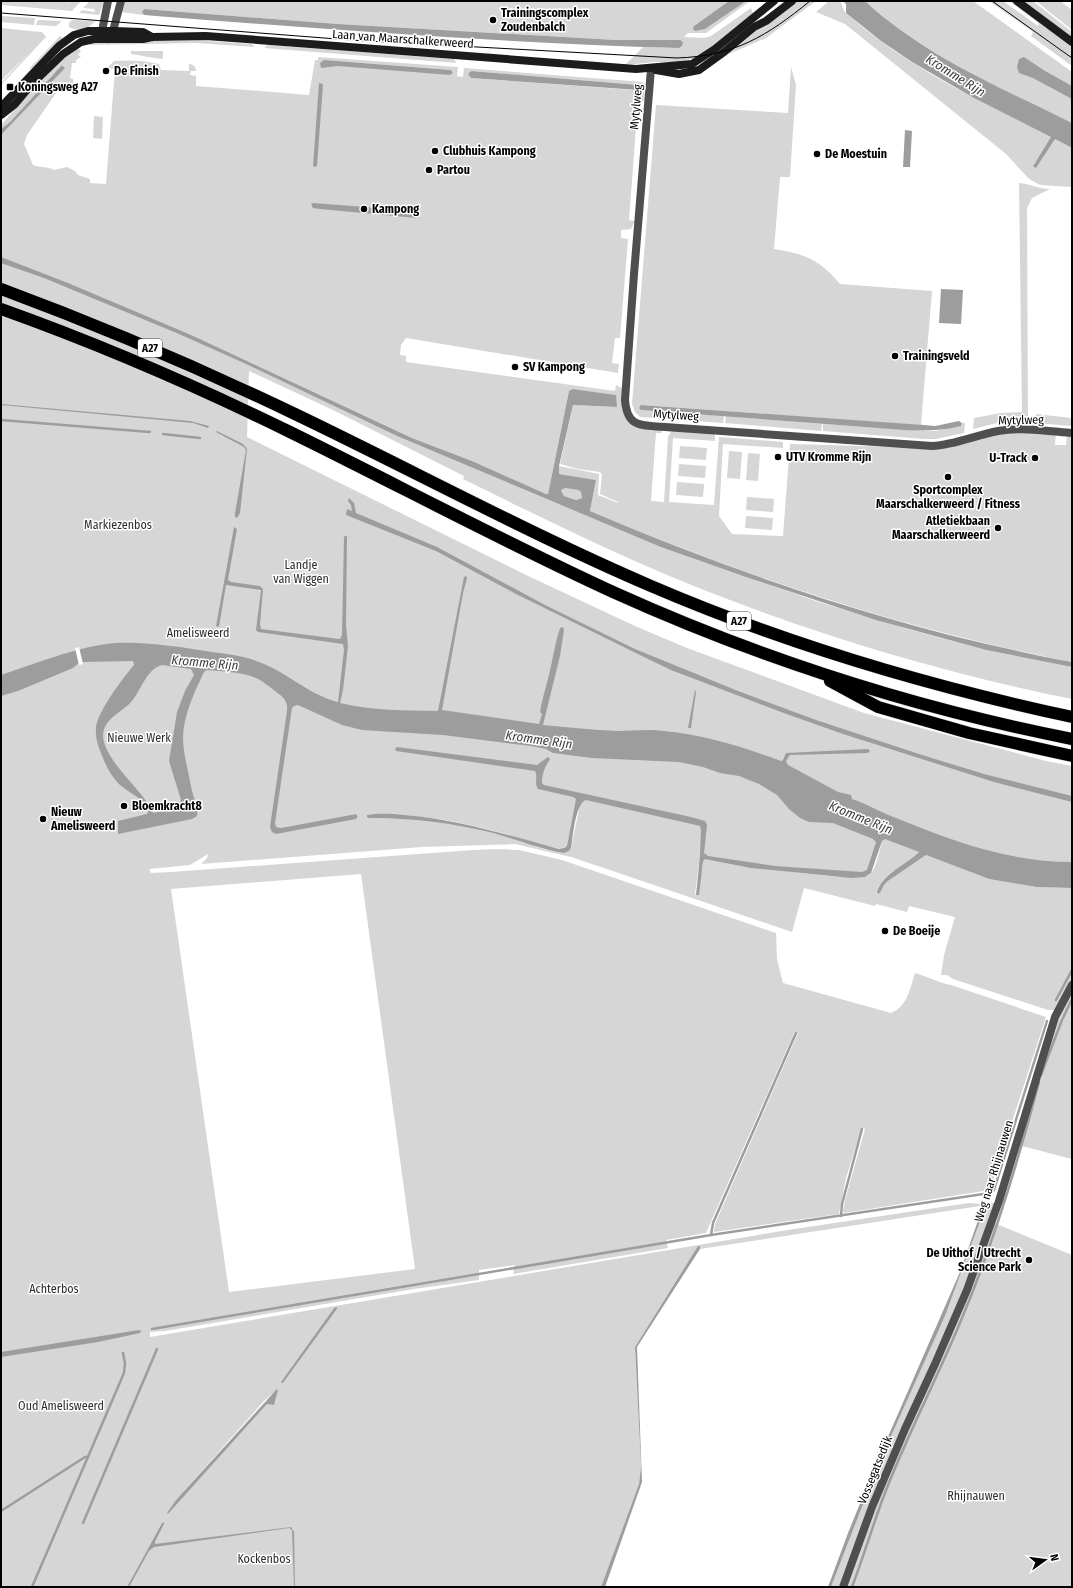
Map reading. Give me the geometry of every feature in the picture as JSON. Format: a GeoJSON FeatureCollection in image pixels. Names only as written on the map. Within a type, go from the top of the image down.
{"type":"FeatureCollection","features":[{"type":"Feature","properties":{"kind":"highway","name":"A27"},"geometry":{"type":"LineString","coordinates":[[1,289],[116,334],[243,389],[580,555],[667,593],[788,639],[862,663],[983,696],[1072,717]]}},
{"type":"Feature","properties":{"kind":"highway","name":"A27"},"geometry":{"type":"LineString","coordinates":[[1,309],[118,354],[231,404],[520,548],[614,592],[709,632],[802,667],[909,700],[1072,739]]}},
{"type":"Feature","properties":{"kind":"highway","name":"A27"},"geometry":{"type":"LineString","coordinates":[[802,667],[878,707],[969,733],[1072,756]]}},
{"type":"Feature","properties":{"kind":"main road","name":"Laan van Maarschalkerweerd"},"geometry":{"type":"LineString","coordinates":[[62,50],[81,42],[94,39],[143,39],[152,37],[206,36],[628,69],[651,69],[692,64],[715,50],[774,1]]}},
{"type":"Feature","properties":{"kind":"main road","name":"Laan van Maarschalkerweerd"},"geometry":{"type":"LineString","coordinates":[[651,69],[679,74],[699,70],[724,52],[754,27],[772,17],[792,1]]}},
{"type":"Feature","properties":{"kind":"main road"},"geometry":{"type":"LineString","coordinates":[[1017,1],[1072,42]]}},
{"type":"Feature","properties":{"kind":"main road","name":"Laan van Maarschalkerweerd"},"geometry":{"type":"LineString","coordinates":[[62,50],[74,35],[88,31],[143,32],[152,37]]}},
{"type":"Feature","properties":{"kind":"main road"},"geometry":{"type":"LineString","coordinates":[[1,107],[62,50]]}},
{"type":"Feature","properties":{"kind":"main road"},"geometry":{"type":"LineString","coordinates":[[1,115],[15,104],[62,50]]}},
{"type":"Feature","properties":{"kind":"street"},"geometry":{"type":"LineString","coordinates":[[108,1],[102,31],[108,39],[113,31],[121,1]]}},
{"type":"Feature","properties":{"kind":"street","name":"Mytylweg"},"geometry":{"type":"LineString","coordinates":[[651,69],[636,247],[626,395],[626,410],[630,420],[638,424],[932,446],[944,445],[991,432],[1005,430],[1020,429],[1072,433]]}},
{"type":"Feature","properties":{"kind":"street","name":"Weg naar Rhijnauwen"},"geometry":{"type":"LineString","coordinates":[[935,1364],[967,1290],[999,1201],[1055,1017],[1072,985]]}},
{"type":"Feature","properties":{"kind":"street","name":"Vossegatsedijk"},"geometry":{"type":"LineString","coordinates":[[842,1587],[875,1500],[905,1429],[935,1364]]}},
{"type":"Feature","properties":{"kind":"green space"},"geometry":{"type":"Polygon","coordinates":[[[1,1],[66,1],[69,3],[71,1],[81,1],[72,11],[1,5],[1,1]]]}},
{"type":"Feature","properties":{"kind":"green space"},"geometry":{"type":"Polygon","coordinates":[[[90,1],[104,1],[99,15],[79,13],[82,10],[95,12],[94,9],[83,8],[90,1]]]}},
{"type":"Feature","properties":{"kind":"green space","name":"Trainingscomplex Zoudenbalch"},"geometry":{"type":"Polygon","coordinates":[[[124,1],[729,1],[694,26],[746,1],[750,1],[706,33],[688,33],[684,37],[704,38],[711,36],[751,8],[753,14],[713,48],[696,58],[678,62],[654,62],[625,65],[643,47],[679,48],[657,41],[338,24],[144,9],[142,12],[144,15],[121,12],[124,1]]]}},
{"type":"Feature","properties":{"kind":"green space"},"geometry":{"type":"Polygon","coordinates":[[[795,1],[816,1],[766,38],[722,57],[724,54],[795,1]]]}},
{"type":"Feature","properties":{"kind":"green space"},"geometry":{"type":"Polygon","coordinates":[[[829,1],[840,1],[846,13],[864,28],[922,69],[986,104],[1052,137],[1033,165],[1036,167],[1055,139],[1072,148],[1072,187],[1041,185],[1028,178],[1006,154],[845,24],[816,12],[829,1]]]}},
{"type":"Feature","properties":{"kind":"green space"},"geometry":{"type":"Polygon","coordinates":[[[865,1],[973,1],[1072,72],[1072,123],[990,83],[937,54],[912,38],[865,1]]]}},
{"type":"Feature","properties":{"kind":"green space"},"geometry":{"type":"Polygon","coordinates":[[[989,1],[1003,1],[1038,26],[1039,23],[1009,1],[1012,1],[1072,47],[1072,66],[1031,36],[1033,32],[989,1]]]}},
{"type":"Feature","properties":{"kind":"green space"},"geometry":{"type":"Polygon","coordinates":[[[1024,1],[1033,1],[1072,32],[1072,38],[1024,1]]]}},
{"type":"Feature","properties":{"kind":"green space"},"geometry":{"type":"Polygon","coordinates":[[[1036,1],[1060,1],[1072,10],[1072,30],[1036,1]]]}},
{"type":"Feature","properties":{"kind":"green space"},"geometry":{"type":"Polygon","coordinates":[[[1,16],[35,18],[34,25],[1,22],[1,16]]]}},
{"type":"Feature","properties":{"kind":"green space"},"geometry":{"type":"Polygon","coordinates":[[[72,20],[95,21],[86,28],[79,30],[69,27],[69,23],[72,20]]]}},
{"type":"Feature","properties":{"kind":"green space"},"geometry":{"type":"Polygon","coordinates":[[[37,21],[62,21],[56,26],[36,25],[37,21]]]}},
{"type":"Feature","properties":{"kind":"green space"},"geometry":{"type":"Polygon","coordinates":[[[1,28],[42,32],[46,37],[1,85],[1,83],[30,52],[1,81],[1,28]]]}},
{"type":"Feature","properties":{"kind":"green space"},"geometry":{"type":"Polygon","coordinates":[[[60,36],[64,39],[30,70],[30,68],[60,36]]]}},
{"type":"Feature","properties":{"kind":"green space"},"geometry":{"type":"Polygon","coordinates":[[[194,40],[252,44],[255,47],[196,43],[89,45],[94,43],[194,40]]]}},
{"type":"Feature","properties":{"kind":"green space"},"geometry":{"type":"Polygon","coordinates":[[[268,45],[454,59],[456,63],[264,48],[268,45]]]}},
{"type":"Feature","properties":{"kind":"green space"},"geometry":{"type":"Polygon","coordinates":[[[78,48],[81,51],[78,55],[81,57],[76,60],[76,63],[72,63],[70,78],[73,79],[73,90],[57,89],[54,92],[56,93],[27,135],[24,144],[33,165],[54,170],[67,167],[75,171],[78,175],[90,179],[90,183],[106,184],[115,69],[107,68],[114,61],[126,60],[159,64],[161,70],[189,71],[189,64],[193,65],[196,71],[191,71],[190,75],[196,76],[196,86],[309,95],[315,60],[318,60],[318,57],[458,67],[457,76],[463,77],[464,68],[643,82],[645,84],[644,101],[638,101],[629,220],[635,221],[631,229],[621,230],[621,238],[628,239],[620,338],[615,338],[612,363],[619,364],[618,373],[406,338],[401,345],[400,355],[406,356],[406,362],[615,391],[616,385],[622,388],[622,406],[624,415],[629,422],[637,427],[658,428],[662,433],[656,433],[651,501],[664,502],[668,437],[672,430],[713,432],[715,441],[673,438],[669,502],[714,505],[719,437],[783,442],[783,448],[723,444],[719,516],[732,534],[783,536],[790,444],[935,448],[959,444],[997,432],[1019,431],[1056,433],[1055,445],[1066,445],[1067,434],[1072,435],[1072,662],[949,634],[888,618],[827,599],[708,558],[590,511],[596,480],[559,474],[559,466],[599,474],[598,495],[618,503],[600,494],[602,475],[600,472],[578,469],[560,464],[573,405],[616,407],[616,395],[573,389],[569,391],[548,494],[546,494],[472,461],[412,438],[249,362],[249,365],[397,436],[549,500],[693,558],[816,601],[911,630],[986,650],[1072,667],[1072,699],[961,674],[906,659],[796,624],[743,605],[637,562],[571,532],[463,479],[464,476],[333,410],[249,371],[247,437],[526,575],[635,626],[687,648],[864,713],[1046,761],[1072,766],[1072,870],[1006,866],[931,841],[887,824],[867,873],[778,870],[840,877],[863,877],[869,875],[874,869],[882,841],[885,838],[919,852],[885,879],[880,885],[877,892],[878,894],[888,881],[926,855],[989,879],[1036,887],[1072,888],[1072,980],[1056,1010],[1048,1010],[953,979],[947,975],[941,975],[944,955],[955,917],[909,906],[907,912],[876,904],[875,906],[804,888],[792,932],[571,857],[515,844],[422,847],[201,864],[207,858],[208,854],[190,865],[149,869],[151,873],[172,872],[473,850],[519,850],[562,860],[776,933],[777,959],[783,983],[891,1013],[901,1006],[908,996],[915,973],[1046,1017],[990,1190],[844,1213],[845,1200],[865,1129],[862,1127],[846,1178],[839,1214],[714,1232],[715,1224],[798,1033],[795,1031],[706,1233],[666,1240],[668,1248],[513,1274],[515,1265],[479,1270],[479,1280],[414,1289],[165,1331],[150,1332],[150,1337],[794,1229],[969,1203],[994,1203],[994,1209],[978,1256],[959,1304],[874,1493],[839,1587],[831,1587],[879,1463],[945,1316],[983,1213],[980,1206],[700,1249],[700,1246],[698,1246],[635,1347],[641,1466],[639,1484],[601,1587],[127,1587],[1,1587],[1,135],[65,67],[62,65],[10,122],[1,129],[1,125],[29,93],[68,54],[78,48]],[[323,60],[450,75],[453,73],[451,70],[323,60]],[[471,71],[468,74],[471,78],[633,90],[638,90],[639,87],[638,85],[471,71]],[[576,803],[567,846],[561,849],[473,825],[444,820],[399,815],[369,814],[367,816],[369,818],[416,820],[462,826],[564,853],[569,851],[571,848],[580,804],[576,803]],[[356,814],[331,819],[331,823],[357,818],[358,815],[356,814]],[[699,864],[695,894],[697,895],[703,864],[699,864]],[[361,874],[171,889],[229,1292],[415,1269],[361,874]],[[337,1307],[334,1308],[281,1382],[283,1383],[337,1307]],[[278,1389],[264,1401],[176,1500],[168,1514],[267,1404],[274,1404],[278,1389]],[[163,1522],[127,1587],[149,1548],[155,1544],[164,1524],[163,1522]]]}},
{"type":"Feature","properties":{"kind":"green space"},"geometry":{"type":"Polygon","coordinates":[[[131,51],[163,51],[163,58],[161,59],[131,54],[131,51]]]}},
{"type":"Feature","properties":{"kind":"green space"},"geometry":{"type":"Polygon","coordinates":[[[791,67],[796,85],[790,177],[780,177],[774,249],[794,253],[811,259],[825,269],[840,284],[932,291],[921,425],[641,405],[641,410],[724,416],[723,423],[640,417],[635,412],[632,404],[656,105],[788,113],[791,67]]]}},
{"type":"Feature","properties":{"kind":"green space"},"geometry":{"type":"Polygon","coordinates":[[[94,116],[103,117],[102,139],[93,138],[94,116]]]}},
{"type":"Feature","properties":{"kind":"green space"},"geometry":{"type":"Polygon","coordinates":[[[1019,183],[1050,189],[1032,198],[1027,208],[1028,423],[1005,421],[973,429],[974,418],[1001,413],[1022,412],[1019,183]]]}},
{"type":"Feature","properties":{"kind":"green space"},"geometry":{"type":"Polygon","coordinates":[[[1036,414],[1072,418],[1072,426],[1035,423],[1036,414]]]}},
{"type":"Feature","properties":{"kind":"green space"},"geometry":{"type":"Polygon","coordinates":[[[726,416],[822,424],[821,431],[725,423],[726,416]]]}},
{"type":"Feature","properties":{"kind":"green space"},"geometry":{"type":"Polygon","coordinates":[[[962,423],[965,423],[964,433],[936,439],[823,431],[823,424],[935,431],[961,426],[962,423]]]}},
{"type":"Feature","properties":{"kind":"green space"},"geometry":{"type":"Polygon","coordinates":[[[680,446],[707,448],[706,460],[679,458],[680,446]]]}},
{"type":"Feature","properties":{"kind":"green space"},"geometry":{"type":"Polygon","coordinates":[[[729,451],[742,452],[740,479],[727,478],[729,451]]]}},
{"type":"Feature","properties":{"kind":"green space"},"geometry":{"type":"Polygon","coordinates":[[[748,453],[760,454],[758,481],[746,480],[748,453]]]}},
{"type":"Feature","properties":{"kind":"green space"},"geometry":{"type":"Polygon","coordinates":[[[679,464],[706,466],[705,478],[678,476],[679,464]]]}},
{"type":"Feature","properties":{"kind":"green space"},"geometry":{"type":"Polygon","coordinates":[[[677,482],[704,484],[703,497],[676,495],[677,482]]]}},
{"type":"Feature","properties":{"kind":"green space"},"geometry":{"type":"Polygon","coordinates":[[[565,488],[578,490],[581,492],[582,498],[576,500],[564,496],[561,489],[565,488]]]}},
{"type":"Feature","properties":{"kind":"green space"},"geometry":{"type":"Polygon","coordinates":[[[747,497],[774,499],[773,512],[746,510],[747,497]]]}},
{"type":"Feature","properties":{"kind":"green space"},"geometry":{"type":"Polygon","coordinates":[[[746,516],[773,518],[772,530],[745,528],[746,516]]]}},
{"type":"Feature","properties":{"kind":"green space"},"geometry":{"type":"Polygon","coordinates":[[[1072,989],[1072,1159],[1018,1145],[1054,1029],[1072,989]]]}},
{"type":"Feature","properties":{"kind":"green space","name":"Rhijnauwen"},"geometry":{"type":"Polygon","coordinates":[[[994,1223],[1072,1255],[1072,1587],[844,1587],[860,1543],[994,1223]]]}},
{"type":"Feature","properties":{"kind":"water"},"geometry":{"type":"Polygon","coordinates":[[[729,1],[746,1],[705,29],[695,31],[693,29],[694,26],[729,1]]]}},
{"type":"Feature","properties":{"kind":"water","name":"Kromme Rijn"},"geometry":{"type":"Polygon","coordinates":[[[843,1],[865,1],[912,38],[937,54],[991,83],[1072,123],[1072,148],[1055,139],[1036,168],[1033,166],[1051,137],[974,98],[912,62],[881,41],[846,13],[846,4],[843,1]]]}},
{"type":"Feature","properties":{"kind":"water"},"geometry":{"type":"Polygon","coordinates":[[[144,9],[338,24],[616,40],[680,40],[683,42],[682,46],[679,48],[478,39],[144,15],[142,12],[144,9]]]}},
{"type":"Feature","properties":{"kind":"water"},"geometry":{"type":"Polygon","coordinates":[[[1024,57],[1072,86],[1072,99],[1033,78],[1019,73],[1017,67],[1019,59],[1024,57]]]}},
{"type":"Feature","properties":{"kind":"water"},"geometry":{"type":"Polygon","coordinates":[[[324,60],[451,70],[453,73],[450,75],[338,66],[321,68],[320,63],[324,60]]]}},
{"type":"Feature","properties":{"kind":"water"},"geometry":{"type":"Polygon","coordinates":[[[62,65],[65,68],[1,135],[1,129],[10,122],[62,65]]]}},
{"type":"Feature","properties":{"kind":"water"},"geometry":{"type":"Polygon","coordinates":[[[471,71],[638,85],[639,87],[638,90],[471,78],[468,74],[471,71]]]}},
{"type":"Feature","properties":{"kind":"water"},"geometry":{"type":"Polygon","coordinates":[[[319,83],[323,84],[317,166],[315,167],[313,166],[319,83]]]}},
{"type":"Feature","properties":{"kind":"water"},"geometry":{"type":"Polygon","coordinates":[[[905,130],[912,131],[910,167],[903,167],[905,130]]]}},
{"type":"Feature","properties":{"kind":"water"},"geometry":{"type":"Polygon","coordinates":[[[311,204],[417,211],[417,218],[313,208],[311,204]]]}},
{"type":"Feature","properties":{"kind":"water"},"geometry":{"type":"Polygon","coordinates":[[[1,257],[68,283],[191,335],[412,438],[472,461],[546,494],[548,494],[569,391],[573,389],[616,395],[617,407],[573,405],[559,466],[559,474],[596,480],[590,511],[707,558],[827,600],[948,635],[1072,662],[1072,667],[986,650],[876,620],[661,547],[397,436],[244,363],[179,334],[44,278],[1,263],[1,257]],[[565,488],[561,490],[564,496],[576,500],[582,498],[581,492],[578,490],[565,488]]]}},
{"type":"Feature","properties":{"kind":"water"},"geometry":{"type":"Polygon","coordinates":[[[941,289],[963,290],[961,324],[939,323],[941,289]]]}},
{"type":"Feature","properties":{"kind":"water"},"geometry":{"type":"Polygon","coordinates":[[[1,404],[190,421],[209,426],[208,428],[193,423],[1,404]]]}},
{"type":"Feature","properties":{"kind":"water"},"geometry":{"type":"Polygon","coordinates":[[[641,405],[935,426],[959,421],[962,423],[961,426],[940,430],[904,430],[641,410],[639,408],[641,405]]]}},
{"type":"Feature","properties":{"kind":"water"},"geometry":{"type":"Polygon","coordinates":[[[217,431],[243,444],[247,449],[240,513],[237,518],[235,517],[235,513],[246,450],[244,447],[216,432],[217,431]]]}},
{"type":"Feature","properties":{"kind":"water"},"geometry":{"type":"Polygon","coordinates":[[[349,498],[354,503],[356,513],[437,547],[547,606],[635,649],[738,691],[816,720],[984,774],[1072,796],[1072,802],[994,782],[843,734],[671,670],[516,594],[436,551],[346,515],[347,509],[352,511],[351,505],[348,501],[349,498]]]}},
{"type":"Feature","properties":{"kind":"water","name":"Kromme Rijn"},"geometry":{"type":"Polygon","coordinates":[[[234,527],[237,529],[228,580],[231,582],[260,586],[263,589],[261,629],[340,639],[342,635],[344,537],[347,536],[346,625],[348,646],[340,703],[376,709],[438,711],[464,577],[466,576],[467,578],[442,710],[539,724],[542,714],[540,712],[542,702],[557,639],[560,628],[563,627],[564,630],[560,656],[543,725],[609,731],[652,730],[694,735],[724,742],[781,761],[786,753],[868,749],[870,751],[868,753],[790,755],[786,761],[788,765],[838,792],[851,795],[852,799],[913,825],[957,841],[1002,854],[1048,861],[1072,862],[1072,888],[1036,887],[989,879],[926,855],[888,881],[878,894],[877,892],[880,885],[885,879],[919,852],[885,839],[882,841],[871,873],[865,877],[851,878],[751,868],[705,859],[703,861],[699,895],[696,895],[701,830],[700,826],[696,825],[586,800],[582,803],[577,814],[571,848],[569,851],[564,853],[462,826],[416,820],[369,818],[367,815],[381,814],[424,817],[482,828],[559,849],[567,846],[576,799],[538,789],[535,771],[396,751],[395,749],[397,747],[537,765],[548,757],[550,759],[545,767],[542,783],[544,785],[705,821],[707,825],[704,853],[708,856],[775,866],[862,872],[867,870],[876,842],[873,839],[833,823],[809,822],[800,818],[789,809],[777,795],[759,784],[739,776],[720,773],[703,767],[679,762],[592,758],[553,753],[546,749],[531,746],[443,735],[362,730],[342,725],[298,705],[292,708],[275,823],[276,827],[281,828],[356,814],[358,816],[356,819],[276,834],[272,832],[270,827],[287,711],[286,701],[268,685],[254,677],[234,672],[207,670],[204,672],[190,704],[185,720],[183,737],[197,816],[192,819],[118,834],[118,821],[147,814],[149,810],[142,801],[121,786],[111,773],[99,747],[96,736],[96,728],[97,721],[101,713],[117,686],[134,665],[133,661],[79,663],[73,668],[18,691],[1,696],[1,675],[62,654],[100,645],[113,643],[156,644],[230,654],[253,660],[279,671],[327,699],[338,702],[344,650],[343,644],[258,632],[256,630],[261,590],[226,585],[219,627],[216,626],[234,527]],[[162,665],[156,667],[148,676],[131,702],[109,721],[103,735],[105,746],[112,758],[120,770],[140,793],[153,813],[175,808],[181,800],[169,761],[177,712],[185,691],[194,675],[191,669],[162,665]]]}},
{"type":"Feature","properties":{"kind":"water"},"geometry":{"type":"Polygon","coordinates":[[[695,690],[696,692],[691,728],[688,728],[695,690]]]}},
{"type":"Feature","properties":{"kind":"water"},"geometry":{"type":"Polygon","coordinates":[[[981,1212],[983,1213],[945,1316],[879,1463],[831,1587],[828,1587],[877,1462],[960,1272],[981,1212]]]}},
{"type":"Feature","properties":{"kind":"water"},"geometry":{"type":"Polygon","coordinates":[[[698,1246],[700,1246],[700,1249],[637,1347],[642,1482],[605,1587],[601,1587],[639,1484],[641,1466],[635,1347],[698,1246]]]}},
{"type":"Feature","properties":{"kind":"water"},"geometry":{"type":"Polygon","coordinates":[[[337,1307],[282,1383],[281,1382],[334,1308],[337,1307]]]}},
{"type":"Feature","properties":{"kind":"water"},"geometry":{"type":"Polygon","coordinates":[[[139,1330],[141,1331],[140,1333],[98,1342],[1,1357],[1,1352],[139,1330]]]}},
{"type":"Feature","properties":{"kind":"water"},"geometry":{"type":"Polygon","coordinates":[[[277,1389],[274,1405],[267,1404],[168,1514],[167,1513],[176,1500],[277,1389]]]}},
{"type":"Feature","properties":{"kind":"water"},"geometry":{"type":"Polygon","coordinates":[[[164,1522],[155,1544],[291,1527],[294,1532],[295,1587],[292,1530],[289,1528],[154,1547],[149,1551],[129,1587],[127,1587],[162,1523],[164,1522]]]}},
{"type":"Feature","properties":{"kind":"pier"},"geometry":{"type":"Polygon","coordinates":[[[79,647],[83,664],[79,665],[75,648],[79,647]]]}},
{"type":"Feature","properties":{"kind":"waterway"},"geometry":{"type":"LineString","coordinates":[[1,420],[150,432]]}},
{"type":"Feature","properties":{"kind":"waterway"},"geometry":{"type":"LineString","coordinates":[[163,434],[200,438]]}},
{"type":"Feature","properties":{"kind":"waterway"},"geometry":{"type":"LineString","coordinates":[[1056,1000],[1072,970]]}},
{"type":"Feature","properties":{"kind":"waterway"},"geometry":{"type":"LineString","coordinates":[[1063,1018],[1072,999]]}},
{"type":"Feature","properties":{"kind":"waterway"},"geometry":{"type":"LineString","coordinates":[[1041,1075],[1062,1020]]}},
{"type":"Feature","properties":{"kind":"waterway"},"geometry":{"type":"LineString","coordinates":[[152,1329],[711,1235],[990,1193],[994,1190],[1047,1021]]}},
{"type":"Feature","properties":{"kind":"waterway"},"geometry":{"type":"LineString","coordinates":[[711,1235],[713,1223],[796,1033]]}},
{"type":"Feature","properties":{"kind":"waterway"},"geometry":{"type":"LineString","coordinates":[[852,1587],[892,1475],[952,1341],[985,1260],[1014,1172],[1039,1082]]}},
{"type":"Feature","properties":{"kind":"waterway"},"geometry":{"type":"LineString","coordinates":[[841,1216],[842,1204],[862,1129]]}},
{"type":"Feature","properties":{"kind":"waterway"},"geometry":{"type":"LineString","coordinates":[[83,1523],[157,1349]]}},
{"type":"Feature","properties":{"kind":"waterway"},"geometry":{"type":"LineString","coordinates":[[32,1587],[124,1373],[125,1363],[123,1353]]}},
{"type":"Feature","properties":{"kind":"waterway"},"geometry":{"type":"LineString","coordinates":[[1,1511],[85,1457],[88,1457]]}},
{"type":"Feature","properties":{"kind":"tram line"},"geometry":{"type":"LineString","coordinates":[[1,13],[350,40],[677,58],[716,53],[749,42],[779,24],[810,1]]}},
{"type":"Feature","properties":{"kind":"tram line"},"geometry":{"type":"LineString","coordinates":[[992,1],[1072,58]]}},
{"type":"Feature","properties":{"kind":"place","name":"Trainingscomplex Zoudenbalch"},"geometry":{"type":"Point","coordinates":[493,20]}},
{"type":"Feature","properties":{"kind":"place","name":"De Finish"},"geometry":{"type":"Point","coordinates":[106,71]}},
{"type":"Feature","properties":{"kind":"place","name":"Koningsweg A27"},"geometry":{"type":"Point","coordinates":[10,87]}},
{"type":"Feature","properties":{"kind":"place","name":"Clubhuis Kampong"},"geometry":{"type":"Point","coordinates":[435,151]}},
{"type":"Feature","properties":{"kind":"place","name":"De Moestuin"},"geometry":{"type":"Point","coordinates":[817,154]}},
{"type":"Feature","properties":{"kind":"place","name":"Partou"},"geometry":{"type":"Point","coordinates":[429,170]}},
{"type":"Feature","properties":{"kind":"place","name":"Kampong"},"geometry":{"type":"Point","coordinates":[364,209]}},
{"type":"Feature","properties":{"kind":"place","name":"Trainingsveld"},"geometry":{"type":"Point","coordinates":[895,356]}},
{"type":"Feature","properties":{"kind":"place","name":"SV Kampong"},"geometry":{"type":"Point","coordinates":[515,367]}},
{"type":"Feature","properties":{"kind":"place","name":"UTV Kromme Rijn"},"geometry":{"type":"Point","coordinates":[778,457]}},
{"type":"Feature","properties":{"kind":"place","name":"U-Track"},"geometry":{"type":"Point","coordinates":[1035,458]}},
{"type":"Feature","properties":{"kind":"place","name":"Sportcomplex Maarschalkerweerd / Fitness"},"geometry":{"type":"Point","coordinates":[948,477]}},
{"type":"Feature","properties":{"kind":"place","name":"Atletiekbaan Maarschalkerweerd"},"geometry":{"type":"Point","coordinates":[998,528]}},
{"type":"Feature","properties":{"kind":"place","name":"Bloemkracht8"},"geometry":{"type":"Point","coordinates":[124,806]}},
{"type":"Feature","properties":{"kind":"place","name":"Nieuw Amelisweerd"},"geometry":{"type":"Point","coordinates":[43,819]}},
{"type":"Feature","properties":{"kind":"place","name":"De Boeije"},"geometry":{"type":"Point","coordinates":[885,931]}},
{"type":"Feature","properties":{"kind":"place","name":"De Uithof / Utrecht Science Park"},"geometry":{"type":"Point","coordinates":[1029,1260]}},
{"type":"Feature","properties":{"kind":"park label","name":"Markiezenbos"},"geometry":{"type":"Point","coordinates":[118,525]}},
{"type":"Feature","properties":{"kind":"park label","name":"Landje van Wiggen"},"geometry":{"type":"Point","coordinates":[301,572]}},
{"type":"Feature","properties":{"kind":"park label","name":"Amelisweerd"},"geometry":{"type":"Point","coordinates":[198,633]}},
{"type":"Feature","properties":{"kind":"park label","name":"Nieuwe Werk"},"geometry":{"type":"Point","coordinates":[139,738]}},
{"type":"Feature","properties":{"kind":"park label","name":"Achterbos"},"geometry":{"type":"Point","coordinates":[54,1289]}},
{"type":"Feature","properties":{"kind":"park label","name":"Oud Amelisweerd"},"geometry":{"type":"Point","coordinates":[61,1406]}},
{"type":"Feature","properties":{"kind":"park label","name":"Kockenbos"},"geometry":{"type":"Point","coordinates":[264,1559]}}]}
